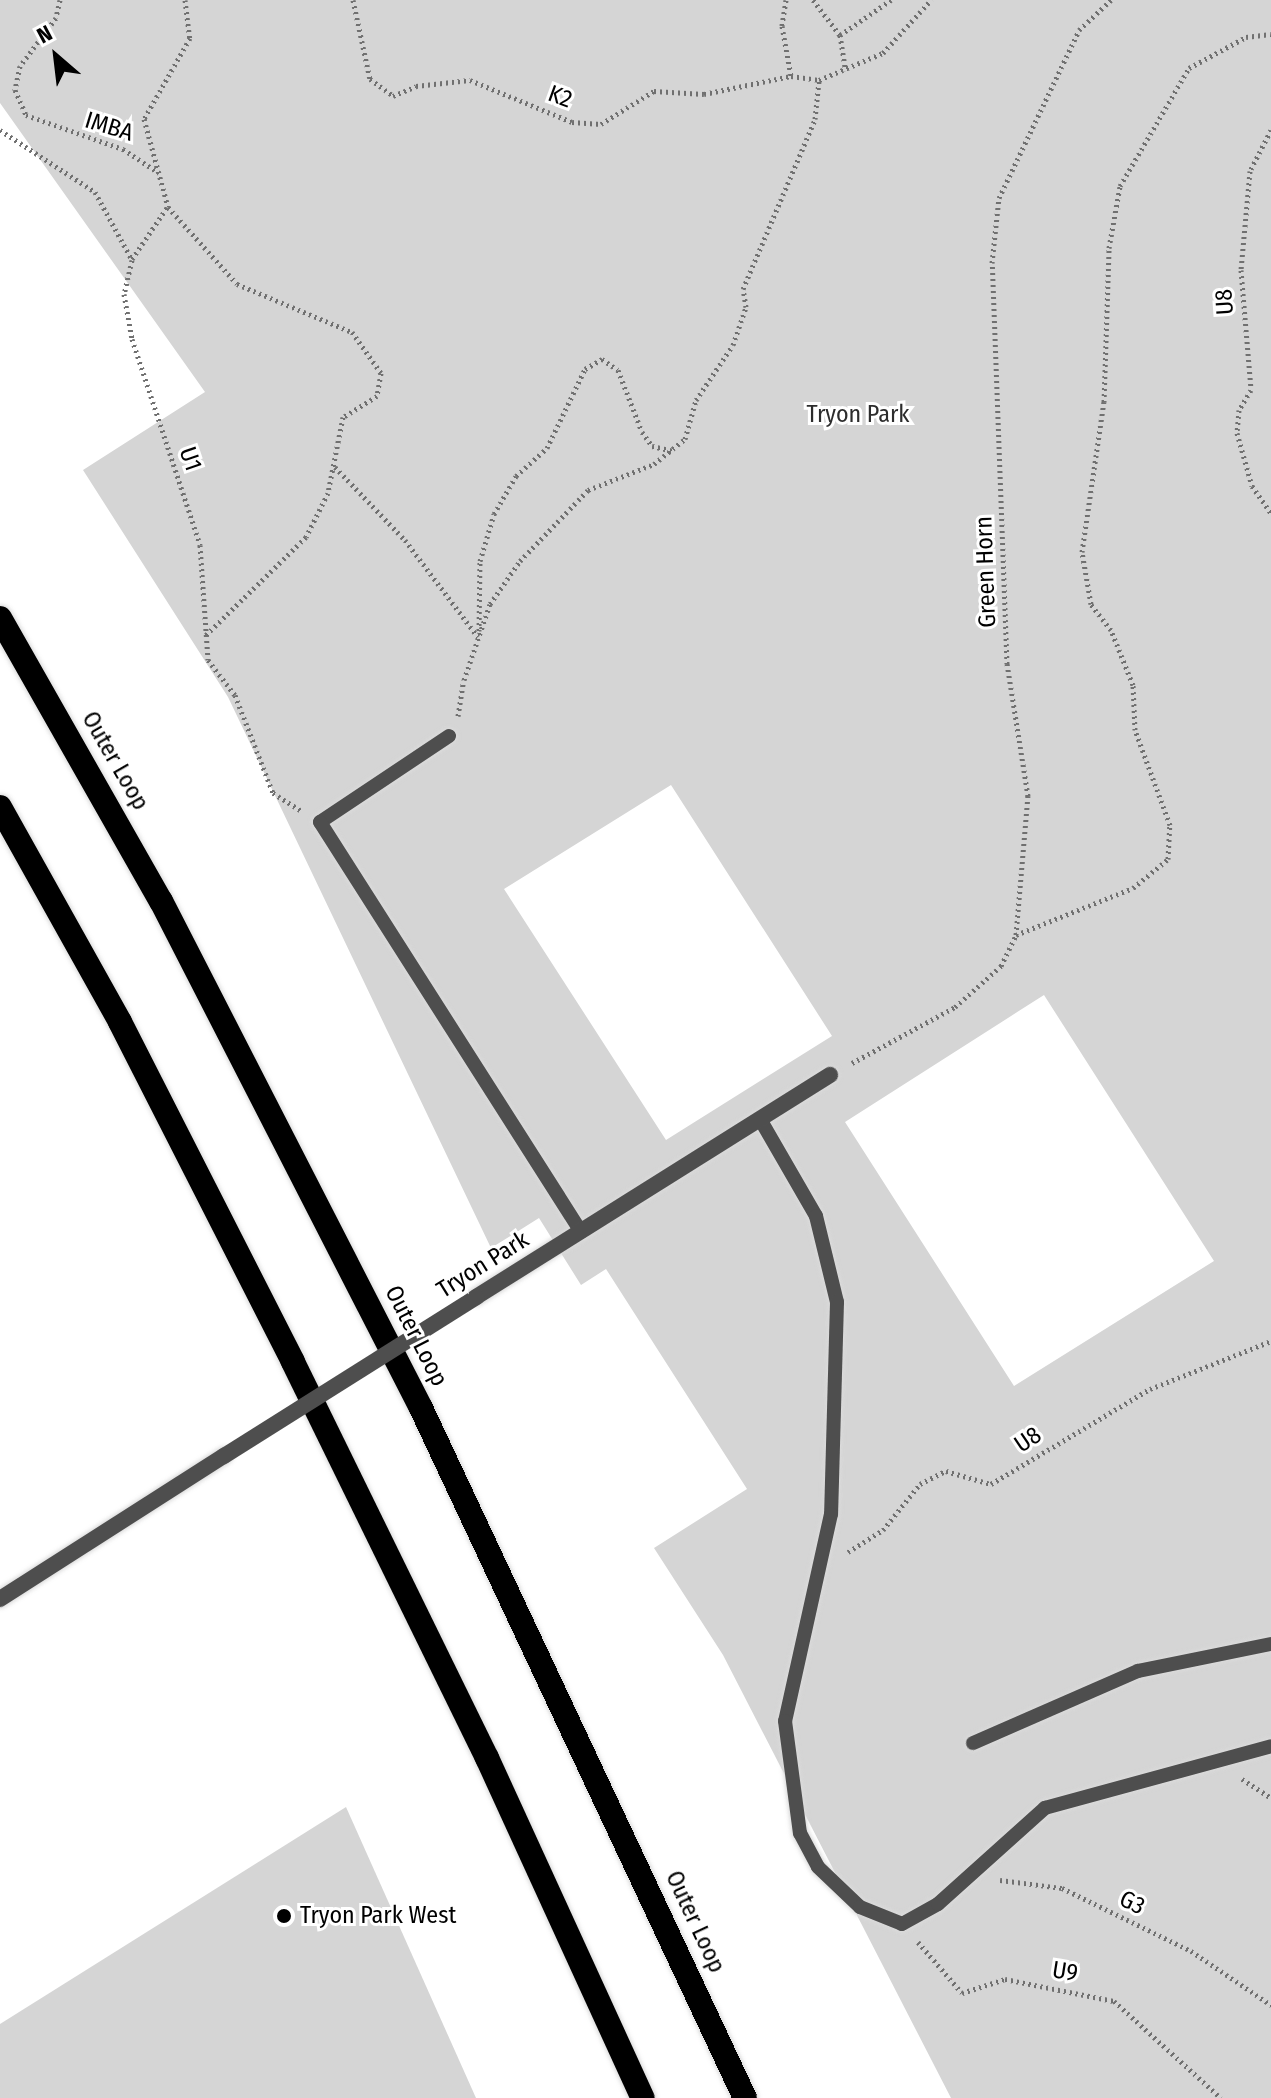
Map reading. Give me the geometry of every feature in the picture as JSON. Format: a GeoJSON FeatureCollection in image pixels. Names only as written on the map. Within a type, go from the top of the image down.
{"type":"FeatureCollection","features":[{"type":"Feature","properties":{"kind":"highway","name":"Outer Loop"},"geometry":{"type":"LineString","coordinates":[[0,618],[161,901],[421,1408],[745,2098]]}},
{"type":"Feature","properties":{"kind":"highway"},"geometry":{"type":"LineString","coordinates":[[0,807],[127,1036],[307,1390],[643,2098]]}},
{"type":"Feature","properties":{"kind":"street","name":"Tryon Park"},"geometry":{"type":"LineString","coordinates":[[0,1599],[830,1075]]}},
{"type":"Feature","properties":{"kind":"lane"},"geometry":{"type":"LineString","coordinates":[[449,736],[320,822],[581,1232]]}},
{"type":"Feature","properties":{"kind":"lane"},"geometry":{"type":"LineString","coordinates":[[760,1119],[816,1216],[837,1302],[833,1484],[822,1565],[785,1721],[800,1833],[818,1867],[860,1907],[902,1924],[938,1904],[963,1876],[1045,1808],[1271,1746]]}},
{"type":"Feature","properties":{"kind":"lane"},"geometry":{"type":"LineString","coordinates":[[973,1743],[1138,1671],[1271,1644]]}},
{"type":"Feature","properties":{"kind":"path","name":"IMBA"},"geometry":{"type":"LineString","coordinates":[[60,0],[56,18],[20,66],[15,90],[26,115],[144,158],[158,169],[168,207]]}},
{"type":"Feature","properties":{"kind":"path"},"geometry":{"type":"LineString","coordinates":[[185,0],[190,38],[144,119],[168,207],[237,284],[352,332],[366,347],[381,373],[377,396],[343,417],[335,467],[306,537],[203,638]]}},
{"type":"Feature","properties":{"kind":"path","name":"K2"},"geometry":{"type":"LineString","coordinates":[[353,0],[370,79],[393,96],[416,86],[470,80],[572,122],[601,124],[654,91],[704,94],[791,76],[819,80]]}},
{"type":"Feature","properties":{"kind":"path"},"geometry":{"type":"LineString","coordinates":[[786,0],[782,26],[791,76]]}},
{"type":"Feature","properties":{"kind":"path"},"geometry":{"type":"LineString","coordinates":[[813,0],[840,35],[848,53],[846,72]]}},
{"type":"Feature","properties":{"kind":"path"},"geometry":{"type":"LineString","coordinates":[[840,35],[891,0]]}},
{"type":"Feature","properties":{"kind":"path"},"geometry":{"type":"LineString","coordinates":[[449,736],[490,604],[520,561],[569,504],[674,451],[685,439],[696,400],[733,345],[746,307],[743,289],[815,119],[819,80],[846,72],[883,53],[931,0]]}},
{"type":"Feature","properties":{"kind":"path","name":"Green Horn"},"geometry":{"type":"LineString","coordinates":[[830,1075],[955,1007],[1001,966],[1016,935],[1028,796],[1007,664],[992,263],[999,198],[1079,30],[1111,0]]}},
{"type":"Feature","properties":{"kind":"path"},"geometry":{"type":"LineString","coordinates":[[1016,935],[1133,888],[1168,859],[1170,825],[1135,730],[1133,685],[1111,630],[1091,604],[1082,552],[1104,402],[1109,248],[1120,186],[1189,68],[1246,37],[1271,34]]}},
{"type":"Feature","properties":{"kind":"path"},"geometry":{"type":"LineString","coordinates":[[0,130],[95,192],[132,260],[168,207]]}},
{"type":"Feature","properties":{"kind":"path","name":"U8"},"geometry":{"type":"LineString","coordinates":[[1271,130],[1250,171],[1241,270],[1251,390],[1239,410],[1237,433],[1252,486],[1271,513]]}},
{"type":"Feature","properties":{"kind":"path","name":"U1"},"geometry":{"type":"LineString","coordinates":[[132,260],[124,294],[132,339],[200,545],[203,638],[208,660],[235,695],[273,793],[320,822]]}},
{"type":"Feature","properties":{"kind":"path"},"geometry":{"type":"LineString","coordinates":[[478,638],[480,561],[494,514],[516,476],[547,448],[585,369],[602,359],[618,370],[642,432],[652,446],[674,451]]}},
{"type":"Feature","properties":{"kind":"path"},"geometry":{"type":"LineString","coordinates":[[335,467],[405,540],[478,638]]}},
{"type":"Feature","properties":{"kind":"path","name":"U8"},"geometry":{"type":"LineString","coordinates":[[822,1565],[883,1530],[920,1484],[946,1471],[991,1484],[1150,1389],[1271,1341]]}},
{"type":"Feature","properties":{"kind":"path","name":"G3"},"geometry":{"type":"LineString","coordinates":[[963,1876],[1062,1888],[1191,1951],[1271,2005]]}},
{"type":"Feature","properties":{"kind":"path","name":"U9"},"geometry":{"type":"LineString","coordinates":[[902,1924],[962,1993],[1005,1979],[1114,2001],[1221,2098]]}},
{"type":"Feature","properties":{"kind":"green space","name":"Tryon Park"},"geometry":{"type":"Polygon","coordinates":[[[0,0],[1271,0],[1271,2098],[951,2098],[723,1655],[654,1548],[747,1489],[606,1269],[581,1285],[539,1218],[491,1248],[228,697],[83,470],[205,392],[0,103],[0,0]],[[671,785],[504,889],[666,1140],[832,1036],[671,785]],[[1044,995],[845,1122],[1014,1386],[1214,1261],[1044,995]]]}},
{"type":"Feature","properties":{"kind":"green space","name":"Tryon Park West"},"geometry":{"type":"Polygon","coordinates":[[[346,1807],[476,2098],[0,2098],[0,2024],[346,1807]]]}},
{"type":"Feature","properties":{"kind":"place","name":"Tryon Park West"},"geometry":{"type":"Point","coordinates":[284,1916]}}]}
